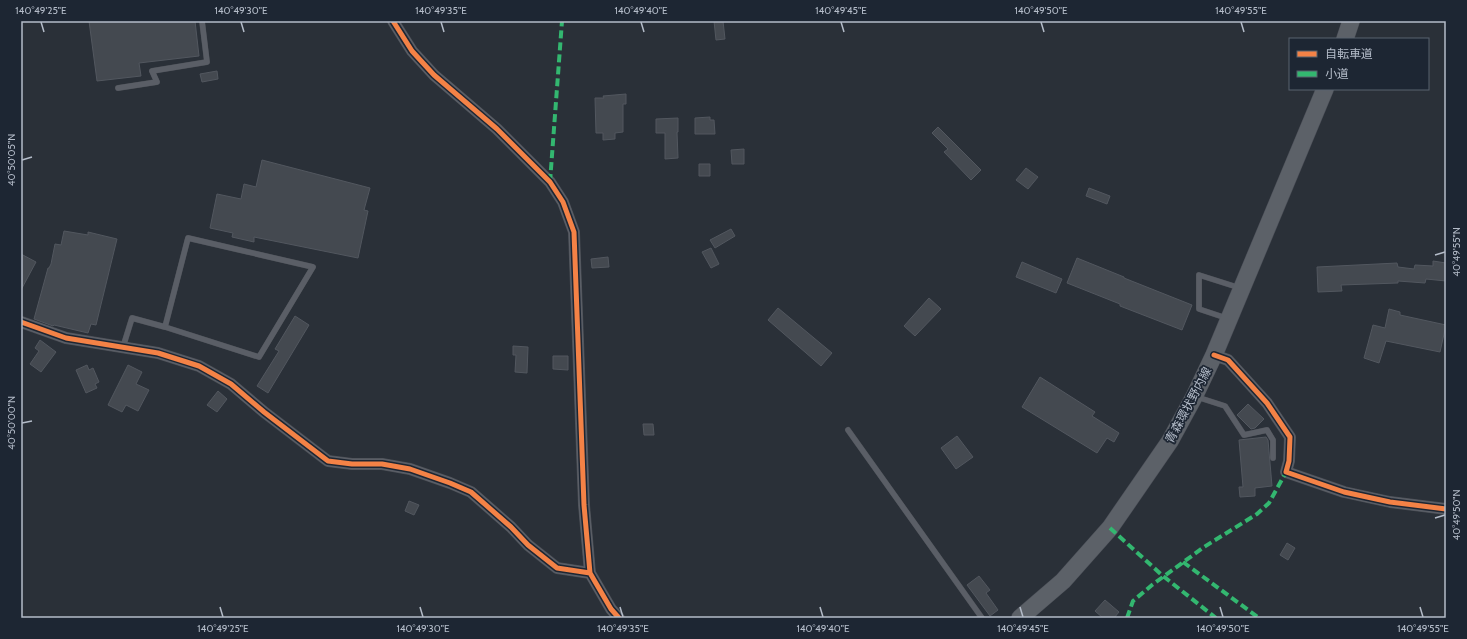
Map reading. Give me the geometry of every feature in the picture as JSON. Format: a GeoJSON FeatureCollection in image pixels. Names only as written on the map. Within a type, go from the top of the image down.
{"type":"FeatureCollection","features":[{"type":"Feature","properties":{"kind":"main road","name":"青森環状野内線"},"geometry":{"type":"LineString","coordinates":[[1020,618],[1063,581],[1110,528],[1170,441],[1194,397],[1214,355],[1325,90]]}},
{"type":"Feature","properties":{"kind":"street"},"geometry":{"type":"LineString","coordinates":[[393,21],[412,51],[434,75],[497,129],[550,182],[563,202],[574,232],[584,505],[590,573],[619,618]]}},
{"type":"Feature","properties":{"kind":"street"},"geometry":{"type":"LineString","coordinates":[[21,322],[66,338],[158,353],[200,366],[231,384],[328,461],[352,464],[382,464],[410,469],[450,483],[471,492],[511,527],[528,545],[557,568],[590,573]]}},
{"type":"Feature","properties":{"kind":"street"},"geometry":{"type":"LineString","coordinates":[[1214,355],[1228,360],[1267,403],[1290,436],[1289,461],[1286,472],[1344,492],[1390,502],[1446,509]]}},
{"type":"Feature","properties":{"kind":"lane"},"geometry":{"type":"LineString","coordinates":[[118,88],[157,82],[152,71],[207,62],[202,21]]}},
{"type":"Feature","properties":{"kind":"lane"},"geometry":{"type":"LineString","coordinates":[[123,347],[132,318],[259,357],[313,267],[188,238],[165,327]]}},
{"type":"Feature","properties":{"kind":"lane"},"geometry":{"type":"LineString","coordinates":[[1229,319],[1199,309],[1199,275],[1241,289]]}},
{"type":"Feature","properties":{"kind":"lane"},"geometry":{"type":"LineString","coordinates":[[1194,397],[1225,406],[1244,435],[1267,430],[1272,440],[1274,458]]}},
{"type":"Feature","properties":{"kind":"lane"},"geometry":{"type":"LineString","coordinates":[[848,430],[982,618]]}},
{"type":"Feature","properties":{"kind":"building"},"geometry":{"type":"Polygon","coordinates":[[[89,21],[195,21],[199,56],[139,63],[141,76],[97,81],[89,21]]]}},
{"type":"Feature","properties":{"kind":"building"},"geometry":{"type":"Polygon","coordinates":[[[714,21],[723,21],[725,39],[716,40],[714,21]]]}},
{"type":"Feature","properties":{"kind":"building"},"geometry":{"type":"Polygon","coordinates":[[[217,71],[218,79],[202,82],[200,74],[217,71]]]}},
{"type":"Feature","properties":{"kind":"building"},"geometry":{"type":"Polygon","coordinates":[[[626,94],[626,104],[623,104],[623,132],[615,133],[615,139],[603,140],[603,133],[596,133],[595,98],[626,94]]]}},
{"type":"Feature","properties":{"kind":"building"},"geometry":{"type":"Polygon","coordinates":[[[710,117],[710,120],[714,120],[715,134],[695,134],[695,118],[710,117]]]}},
{"type":"Feature","properties":{"kind":"building"},"geometry":{"type":"Polygon","coordinates":[[[678,118],[678,158],[665,159],[665,133],[656,133],[656,119],[678,118]]]}},
{"type":"Feature","properties":{"kind":"building"},"geometry":{"type":"Polygon","coordinates":[[[938,127],[981,170],[971,180],[944,152],[948,149],[932,133],[938,127]]]}},
{"type":"Feature","properties":{"kind":"building"},"geometry":{"type":"Polygon","coordinates":[[[744,149],[744,164],[732,164],[731,150],[744,149]]]}},
{"type":"Feature","properties":{"kind":"building"},"geometry":{"type":"Polygon","coordinates":[[[262,160],[370,188],[364,210],[368,211],[358,258],[254,237],[254,242],[232,237],[233,233],[210,228],[217,194],[241,199],[244,184],[256,187],[262,160]]]}},
{"type":"Feature","properties":{"kind":"building"},"geometry":{"type":"Polygon","coordinates":[[[699,164],[710,164],[710,176],[699,176],[699,164]]]}},
{"type":"Feature","properties":{"kind":"building"},"geometry":{"type":"Polygon","coordinates":[[[1026,168],[1038,177],[1028,189],[1016,180],[1026,168]]]}},
{"type":"Feature","properties":{"kind":"building"},"geometry":{"type":"Polygon","coordinates":[[[1089,188],[1110,196],[1107,204],[1086,196],[1089,188]]]}},
{"type":"Feature","properties":{"kind":"building"},"geometry":{"type":"Polygon","coordinates":[[[731,229],[735,236],[715,248],[710,240],[731,229]]]}},
{"type":"Feature","properties":{"kind":"building"},"geometry":{"type":"Polygon","coordinates":[[[64,231],[88,235],[88,232],[117,239],[96,325],[91,324],[88,333],[53,326],[34,319],[48,268],[51,264],[55,244],[61,245],[64,231]]]}},
{"type":"Feature","properties":{"kind":"building"},"geometry":{"type":"Polygon","coordinates":[[[711,248],[719,264],[711,268],[702,252],[711,248]]]}},
{"type":"Feature","properties":{"kind":"building"},"geometry":{"type":"Polygon","coordinates":[[[21,254],[36,262],[21,290],[21,254]]]}},
{"type":"Feature","properties":{"kind":"building"},"geometry":{"type":"Polygon","coordinates":[[[608,257],[609,267],[592,268],[591,259],[608,257]]]}},
{"type":"Feature","properties":{"kind":"building"},"geometry":{"type":"Polygon","coordinates":[[[1077,258],[1192,305],[1182,330],[1120,306],[1120,304],[1067,283],[1077,258]]]}},
{"type":"Feature","properties":{"kind":"building"},"geometry":{"type":"Polygon","coordinates":[[[1433,261],[1446,263],[1446,281],[1426,279],[1425,283],[1398,281],[1398,283],[1341,285],[1342,291],[1318,292],[1317,267],[1397,263],[1398,267],[1414,269],[1415,265],[1433,266],[1433,261]]]}},
{"type":"Feature","properties":{"kind":"building"},"geometry":{"type":"Polygon","coordinates":[[[1022,262],[1062,279],[1056,293],[1016,277],[1022,262]]]}},
{"type":"Feature","properties":{"kind":"building"},"geometry":{"type":"Polygon","coordinates":[[[929,298],[941,309],[915,336],[904,326],[929,298]]]}},
{"type":"Feature","properties":{"kind":"building"},"geometry":{"type":"Polygon","coordinates":[[[778,308],[832,353],[821,366],[768,320],[778,308]]]}},
{"type":"Feature","properties":{"kind":"building"},"geometry":{"type":"Polygon","coordinates":[[[1389,309],[1400,312],[1400,315],[1446,325],[1440,352],[1386,341],[1379,363],[1364,358],[1373,325],[1385,328],[1389,309]]]}},
{"type":"Feature","properties":{"kind":"building"},"geometry":{"type":"Polygon","coordinates":[[[295,316],[309,325],[268,393],[257,386],[279,351],[275,349],[295,316]]]}},
{"type":"Feature","properties":{"kind":"building"},"geometry":{"type":"Polygon","coordinates":[[[40,340],[56,352],[41,372],[30,364],[39,351],[35,348],[40,340]]]}},
{"type":"Feature","properties":{"kind":"building"},"geometry":{"type":"Polygon","coordinates":[[[513,346],[528,347],[527,373],[515,372],[516,355],[513,355],[513,346]]]}},
{"type":"Feature","properties":{"kind":"building"},"geometry":{"type":"Polygon","coordinates":[[[553,356],[568,356],[568,370],[553,369],[553,356]]]}},
{"type":"Feature","properties":{"kind":"building"},"geometry":{"type":"Polygon","coordinates":[[[87,365],[89,370],[93,368],[99,382],[95,384],[97,388],[86,393],[76,370],[87,365]]]}},
{"type":"Feature","properties":{"kind":"building"},"geometry":{"type":"Polygon","coordinates":[[[128,365],[142,372],[136,384],[149,390],[138,411],[126,405],[122,412],[108,405],[128,365]]]}},
{"type":"Feature","properties":{"kind":"building"},"geometry":{"type":"Polygon","coordinates":[[[1040,377],[1095,412],[1092,416],[1119,433],[1114,442],[1107,438],[1097,453],[1022,407],[1040,377]]]}},
{"type":"Feature","properties":{"kind":"building"},"geometry":{"type":"Polygon","coordinates":[[[218,391],[227,399],[217,412],[207,405],[218,391]]]}},
{"type":"Feature","properties":{"kind":"building"},"geometry":{"type":"Polygon","coordinates":[[[1248,404],[1264,419],[1255,428],[1251,429],[1237,415],[1248,404]]]}},
{"type":"Feature","properties":{"kind":"building"},"geometry":{"type":"Polygon","coordinates":[[[643,424],[653,424],[654,435],[644,435],[643,424]]]}},
{"type":"Feature","properties":{"kind":"building"},"geometry":{"type":"Polygon","coordinates":[[[957,436],[973,457],[956,469],[941,448],[957,436]]]}},
{"type":"Feature","properties":{"kind":"building"},"geometry":{"type":"Polygon","coordinates":[[[1266,437],[1268,440],[1272,486],[1255,488],[1255,496],[1240,497],[1239,487],[1243,487],[1239,440],[1266,437]]]}},
{"type":"Feature","properties":{"kind":"building"},"geometry":{"type":"Polygon","coordinates":[[[409,501],[419,505],[414,515],[405,511],[409,501]]]}},
{"type":"Feature","properties":{"kind":"building"},"geometry":{"type":"Polygon","coordinates":[[[1287,543],[1295,548],[1288,560],[1280,555],[1287,543]]]}},
{"type":"Feature","properties":{"kind":"building"},"geometry":{"type":"Polygon","coordinates":[[[979,576],[990,590],[986,593],[998,610],[990,616],[967,585],[979,576]]]}},
{"type":"Feature","properties":{"kind":"building"},"geometry":{"type":"Polygon","coordinates":[[[1105,600],[1119,612],[1114,618],[1103,618],[1095,611],[1105,600]]]}},
{"type":"Feature","properties":{"kind":"marked path"},"geometry":{"type":"LineString","coordinates":[[550,182],[562,21]]}},
{"type":"Feature","properties":{"kind":"marked path"},"geometry":{"type":"LineString","coordinates":[[1127,618],[1133,601],[1152,585],[1204,547],[1257,514],[1269,503],[1286,472]]}},
{"type":"Feature","properties":{"kind":"marked path"},"geometry":{"type":"LineString","coordinates":[[1110,528],[1163,576],[1216,618]]}},
{"type":"Feature","properties":{"kind":"marked path"},"geometry":{"type":"LineString","coordinates":[[1183,562],[1259,618]]}},
{"type":"Feature","properties":{"kind":"cycle path"},"geometry":{"type":"LineString","coordinates":[[393,21],[412,51],[434,75],[497,129],[550,182],[563,202],[574,232],[584,505],[590,573],[611,609],[619,618]]}},
{"type":"Feature","properties":{"kind":"cycle path"},"geometry":{"type":"LineString","coordinates":[[21,322],[66,338],[158,353],[199,366],[231,384],[264,412],[328,461],[352,464],[382,464],[410,469],[450,483],[471,492],[511,527],[528,545],[557,568],[590,573]]}},
{"type":"Feature","properties":{"kind":"cycle path"},"geometry":{"type":"LineString","coordinates":[[1214,355],[1228,360],[1267,403],[1290,437],[1289,461],[1286,472],[1344,492],[1390,502],[1446,509]]}}]}
